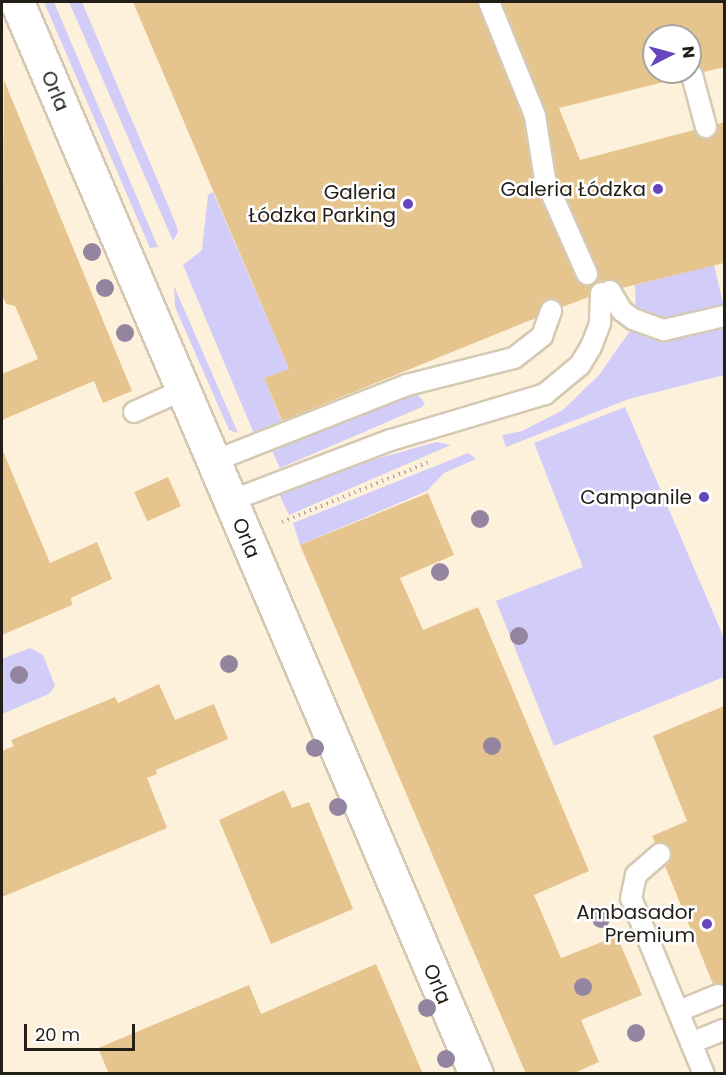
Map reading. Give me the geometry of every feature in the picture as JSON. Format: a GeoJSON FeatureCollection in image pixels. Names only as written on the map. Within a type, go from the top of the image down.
{"type":"FeatureCollection","features":[{"type":"Feature","properties":{"kind":"street","name":"Orla"},"geometry":{"type":"LineString","coordinates":[[17,2],[476,1074]]}},
{"type":"Feature","properties":{"kind":"lane"},"geometry":{"type":"LineString","coordinates":[[489,2],[536,116],[544,179],[587,274]]}},
{"type":"Feature","properties":{"kind":"lane"},"geometry":{"type":"LineString","coordinates":[[694,84],[706,127]]}},
{"type":"Feature","properties":{"kind":"lane"},"geometry":{"type":"LineString","coordinates":[[230,501],[391,440],[545,394],[580,365],[591,347],[600,323],[605,292],[622,311],[633,319],[664,330],[724,316]]}},
{"type":"Feature","properties":{"kind":"lane"},"geometry":{"type":"LineString","coordinates":[[214,461],[407,385],[514,358],[542,336],[551,311]]}},
{"type":"Feature","properties":{"kind":"lane"},"geometry":{"type":"LineString","coordinates":[[134,412],[183,390]]}},
{"type":"Feature","properties":{"kind":"lane"},"geometry":{"type":"LineString","coordinates":[[660,854],[636,875],[631,898],[704,1074]]}},
{"type":"Feature","properties":{"kind":"lane"},"geometry":{"type":"LineString","coordinates":[[679,1011],[718,995]]}},
{"type":"Feature","properties":{"kind":"lane"},"geometry":{"type":"LineString","coordinates":[[691,1043],[724,1030]]}},
{"type":"Feature","properties":{"kind":"path"},"geometry":{"type":"LineString","coordinates":[[282,522],[437,458]]}},
{"type":"Feature","properties":{"kind":"shaded area"},"geometry":{"type":"Polygon","coordinates":[[[44,2],[54,2],[158,247],[150,248],[44,2]]]}},
{"type":"Feature","properties":{"kind":"shaded area"},"geometry":{"type":"Polygon","coordinates":[[[69,2],[82,2],[176,224],[178,232],[173,241],[69,2]]]}},
{"type":"Feature","properties":{"kind":"shaded area"},"geometry":{"type":"Polygon","coordinates":[[[213,192],[289,369],[264,378],[283,425],[255,436],[183,265],[202,250],[208,195],[213,192]]]}},
{"type":"Feature","properties":{"kind":"shaded area"},"geometry":{"type":"Polygon","coordinates":[[[714,265],[724,307],[724,375],[629,399],[506,447],[502,435],[522,431],[563,410],[599,375],[632,328],[636,313],[635,285],[714,265]]]}},
{"type":"Feature","properties":{"kind":"shaded area"},"geometry":{"type":"Polygon","coordinates":[[[174,286],[238,433],[229,430],[175,307],[174,286]]]}},
{"type":"Feature","properties":{"kind":"shaded area"},"geometry":{"type":"Polygon","coordinates":[[[418,395],[425,403],[422,407],[280,468],[272,451],[394,397],[418,395]]]}},
{"type":"Feature","properties":{"kind":"shaded area"},"geometry":{"type":"Polygon","coordinates":[[[625,407],[724,638],[724,677],[554,746],[496,601],[583,567],[534,443],[625,407]]]}},
{"type":"Feature","properties":{"kind":"shaded area"},"geometry":{"type":"Polygon","coordinates":[[[436,442],[451,445],[289,515],[279,494],[327,473],[436,442]]]}},
{"type":"Feature","properties":{"kind":"shaded area"},"geometry":{"type":"Polygon","coordinates":[[[468,453],[476,459],[444,473],[427,491],[300,545],[293,523],[468,453]]]}},
{"type":"Feature","properties":{"kind":"shaded area"},"geometry":{"type":"Polygon","coordinates":[[[30,648],[43,655],[55,686],[49,694],[2,714],[2,659],[30,648]]]}},
{"type":"Feature","properties":{"kind":"building","name":"Galeria Łódzka Parking"},"geometry":{"type":"Polygon","coordinates":[[[133,2],[477,2],[523,119],[534,184],[576,279],[586,286],[597,281],[598,269],[557,176],[546,112],[502,2],[724,2],[724,67],[702,71],[702,24],[642,24],[642,84],[656,84],[559,108],[580,160],[694,130],[702,138],[710,138],[717,131],[718,124],[724,122],[724,263],[622,288],[610,279],[596,282],[589,297],[562,307],[548,299],[536,318],[282,421],[264,378],[289,369],[133,2]]]}},
{"type":"Feature","properties":{"kind":"building"},"geometry":{"type":"Polygon","coordinates":[[[4,80],[132,391],[103,403],[94,381],[2,420],[2,374],[38,359],[15,306],[6,304],[2,294],[4,80]]]}},
{"type":"Feature","properties":{"kind":"building"},"geometry":{"type":"Polygon","coordinates":[[[2,449],[50,563],[97,542],[112,579],[71,598],[72,605],[2,635],[2,449]]]}},
{"type":"Feature","properties":{"kind":"building"},"geometry":{"type":"Polygon","coordinates":[[[168,477],[181,506],[147,521],[134,492],[168,477]]]}},
{"type":"Feature","properties":{"kind":"building"},"geometry":{"type":"Polygon","coordinates":[[[428,493],[454,555],[400,578],[423,630],[478,607],[589,871],[534,895],[561,958],[617,936],[642,995],[581,1020],[599,1062],[572,1074],[526,1074],[300,545],[428,493]]]}},
{"type":"Feature","properties":{"kind":"building"},"geometry":{"type":"Polygon","coordinates":[[[159,684],[175,720],[214,704],[228,739],[156,770],[157,774],[147,778],[167,828],[2,897],[2,751],[14,746],[11,740],[115,697],[118,703],[159,684]]]}},
{"type":"Feature","properties":{"kind":"building"},"geometry":{"type":"Polygon","coordinates":[[[724,706],[724,985],[713,984],[665,866],[672,851],[664,843],[655,843],[652,836],[687,821],[653,736],[724,706]]]}},
{"type":"Feature","properties":{"kind":"building"},"geometry":{"type":"Polygon","coordinates":[[[284,790],[292,808],[309,802],[353,909],[271,944],[219,820],[284,790]]]}},
{"type":"Feature","properties":{"kind":"building"},"geometry":{"type":"Polygon","coordinates":[[[376,964],[423,1074],[109,1074],[98,1048],[249,985],[261,1014],[376,964]]]}},
{"type":"Feature","properties":{"kind":"place","name":"Galeria Łódzka"},"geometry":{"type":"Point","coordinates":[658,189]}},
{"type":"Feature","properties":{"kind":"place","name":"Galeria Łódzka Parking"},"geometry":{"type":"Point","coordinates":[408,204]}},
{"type":"Feature","properties":{"kind":"place","name":"Campanile"},"geometry":{"type":"Point","coordinates":[704,497]}},
{"type":"Feature","properties":{"kind":"place","name":"Ambasador Premium"},"geometry":{"type":"Point","coordinates":[707,924]}}]}
